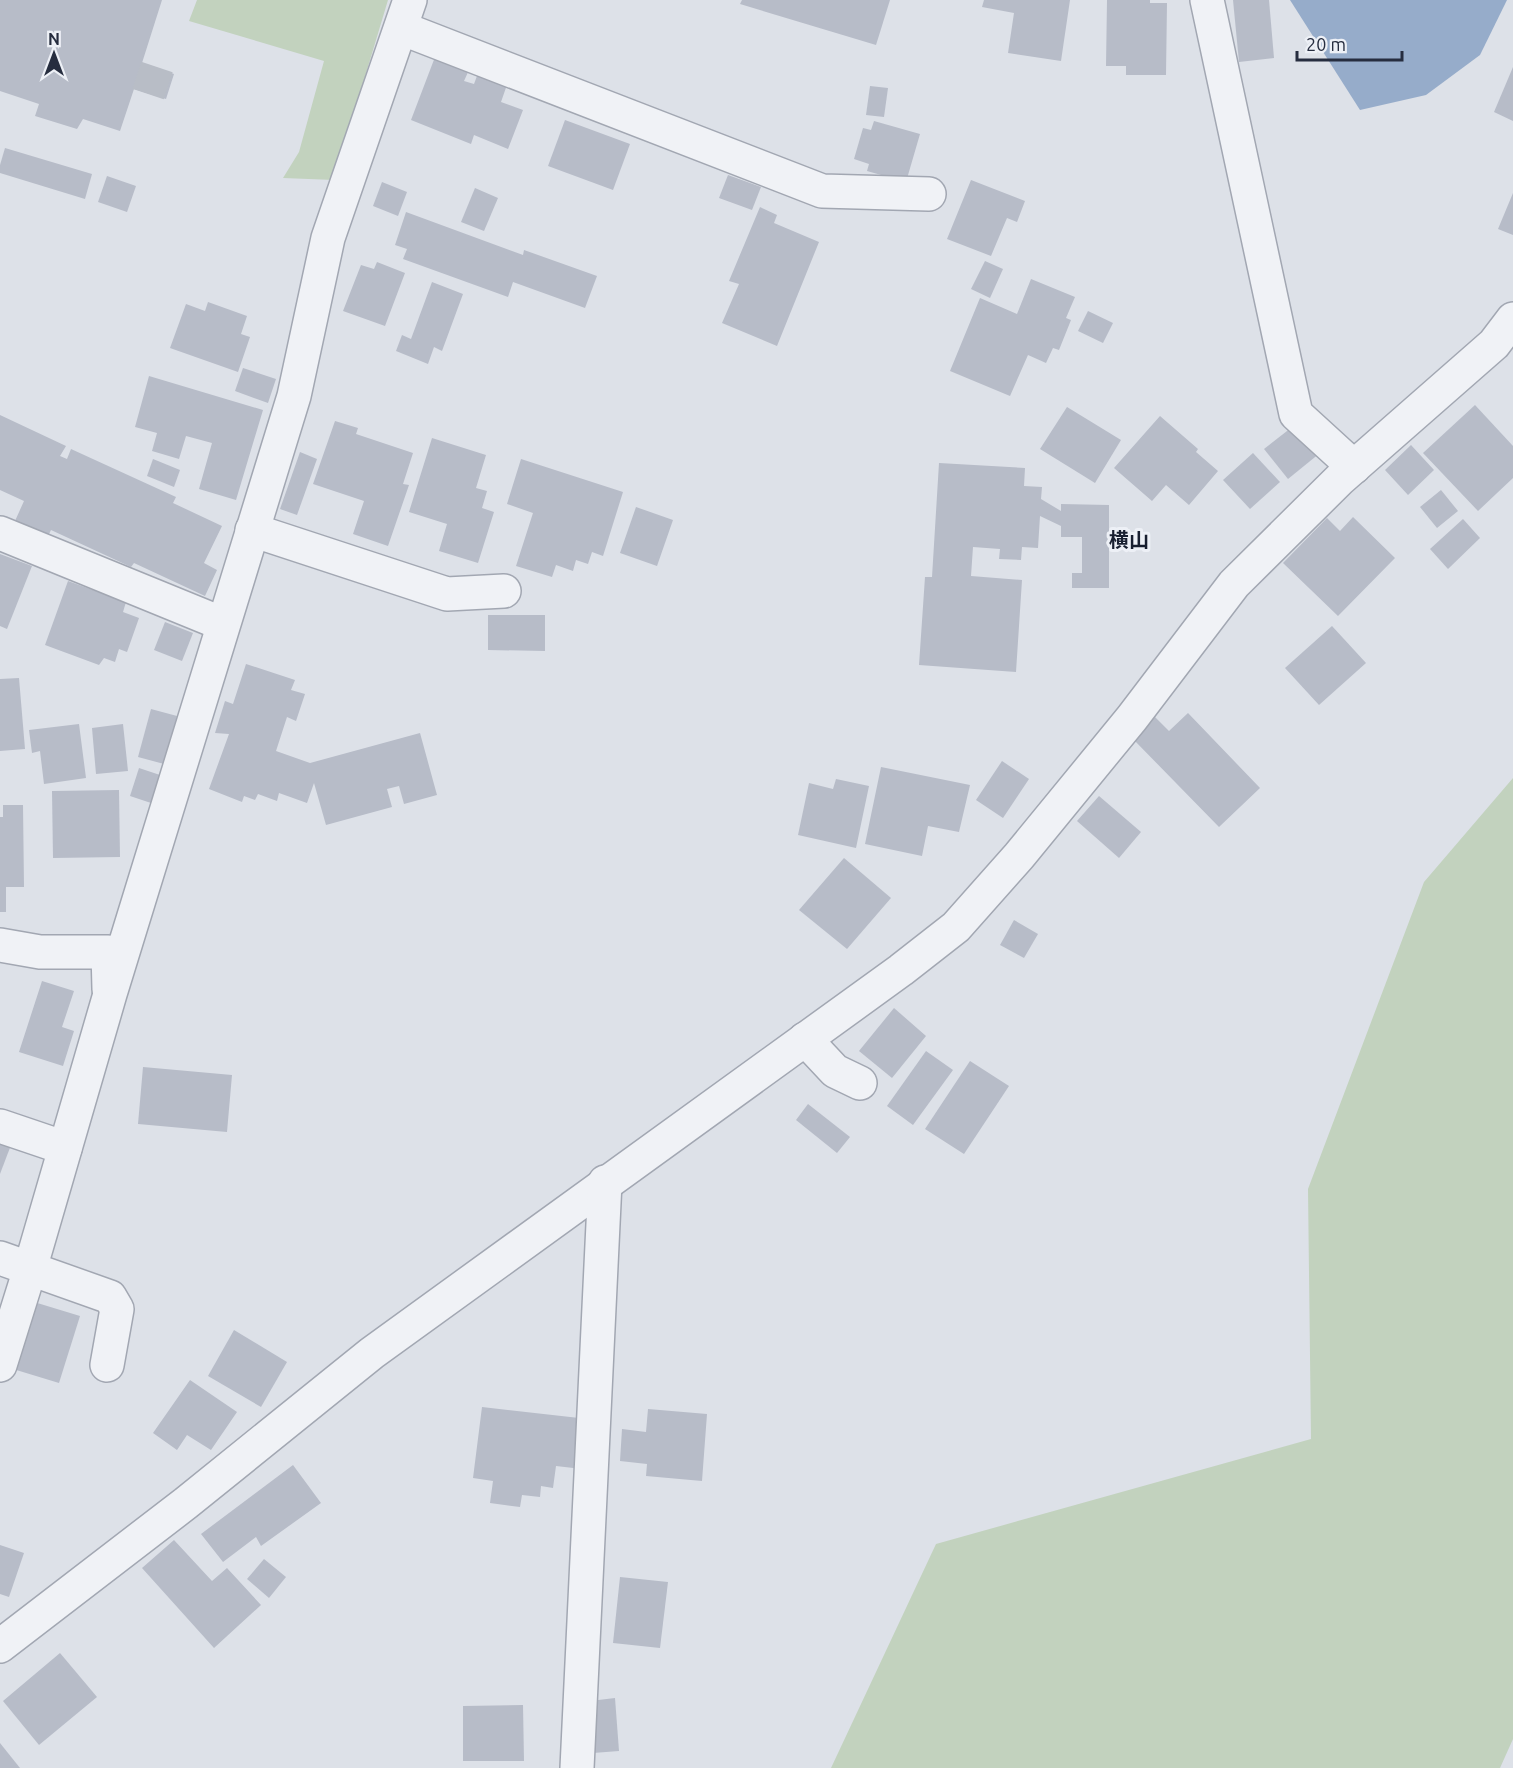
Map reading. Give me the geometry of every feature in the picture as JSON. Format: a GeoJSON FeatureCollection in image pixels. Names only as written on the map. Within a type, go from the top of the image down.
{"type":"FeatureCollection","features":[{"type":"Feature","properties":{"kind":"street"},"geometry":{"type":"LineString","coordinates":[[1207,0],[1296,414],[1354,467]]}},
{"type":"Feature","properties":{"kind":"street"},"geometry":{"type":"LineString","coordinates":[[0,1365],[110,994],[294,396],[328,238],[405,14],[822,191],[929,194]]}},
{"type":"Feature","properties":{"kind":"street"},"geometry":{"type":"LineString","coordinates":[[0,1646],[186,1503],[372,1353],[957,927],[1019,856],[1132,718],[1234,584],[1354,467],[1494,344],[1513,319]]}},
{"type":"Feature","properties":{"kind":"street"},"geometry":{"type":"LineString","coordinates":[[252,530],[447,594],[504,591]]}},
{"type":"Feature","properties":{"kind":"street"},"geometry":{"type":"LineString","coordinates":[[0,533],[223,624]]}},
{"type":"Feature","properties":{"kind":"street"},"geometry":{"type":"LineString","coordinates":[[0,945],[40,952],[108,952],[110,994]]}},
{"type":"Feature","properties":{"kind":"street"},"geometry":{"type":"LineString","coordinates":[[805,1039],[835,1071],[860,1083]]}},
{"type":"Feature","properties":{"kind":"street"},"geometry":{"type":"LineString","coordinates":[[0,1126],[65,1148]]}},
{"type":"Feature","properties":{"kind":"street"},"geometry":{"type":"LineString","coordinates":[[577,1768],[605,1182]]}},
{"type":"Feature","properties":{"kind":"street"},"geometry":{"type":"LineString","coordinates":[[0,1258],[110,1297],[117,1309],[107,1365]]}},
{"type":"Feature","properties":{"kind":"green space"},"geometry":{"type":"Polygon","coordinates":[[[197,0],[388,0],[334,180],[283,178],[299,152],[324,61],[189,21],[197,0]]]}},
{"type":"Feature","properties":{"kind":"green space"},"geometry":{"type":"Polygon","coordinates":[[[1513,778],[1513,1739],[1500,1768],[831,1768],[936,1544],[1311,1439],[1308,1189],[1424,882],[1513,778]]]}},
{"type":"Feature","properties":{"kind":"water"},"geometry":{"type":"Polygon","coordinates":[[[1290,0],[1507,0],[1480,55],[1426,95],[1360,110],[1290,0]]]}},
{"type":"Feature","properties":{"kind":"building"},"geometry":{"type":"Polygon","coordinates":[[[0,0],[162,0],[142,63],[174,74],[166,99],[134,89],[120,131],[83,119],[77,129],[35,116],[39,104],[0,91],[0,0]]]}},
{"type":"Feature","properties":{"kind":"building"},"geometry":{"type":"Polygon","coordinates":[[[742,0],[890,0],[876,45],[740,4],[742,0]]]}},
{"type":"Feature","properties":{"kind":"building"},"geometry":{"type":"Polygon","coordinates":[[[984,0],[1070,0],[1061,61],[1008,53],[1014,13],[982,7],[984,0]]]}},
{"type":"Feature","properties":{"kind":"building"},"geometry":{"type":"Polygon","coordinates":[[[1107,0],[1150,0],[1150,3],[1167,3],[1166,75],[1126,75],[1126,66],[1106,66],[1107,0]]]}},
{"type":"Feature","properties":{"kind":"building"},"geometry":{"type":"Polygon","coordinates":[[[1233,0],[1269,0],[1274,58],[1239,62],[1233,0]]]}},
{"type":"Feature","properties":{"kind":"building"},"geometry":{"type":"Polygon","coordinates":[[[435,57],[469,70],[464,81],[474,84],[480,68],[509,79],[501,102],[523,110],[508,149],[474,135],[471,144],[411,120],[435,57]]]}},
{"type":"Feature","properties":{"kind":"building"},"geometry":{"type":"Polygon","coordinates":[[[1513,67],[1513,121],[1494,112],[1513,67]]]}},
{"type":"Feature","properties":{"kind":"building"},"geometry":{"type":"Polygon","coordinates":[[[870,86],[888,88],[884,117],[866,115],[870,86]]]}},
{"type":"Feature","properties":{"kind":"building"},"geometry":{"type":"Polygon","coordinates":[[[565,120],[630,144],[613,190],[548,166],[565,120]]]}},
{"type":"Feature","properties":{"kind":"building"},"geometry":{"type":"Polygon","coordinates":[[[874,121],[920,134],[906,182],[867,171],[869,164],[854,159],[863,128],[871,130],[874,121]]]}},
{"type":"Feature","properties":{"kind":"building"},"geometry":{"type":"Polygon","coordinates":[[[5,148],[92,174],[85,199],[0,173],[5,148]]]}},
{"type":"Feature","properties":{"kind":"building"},"geometry":{"type":"Polygon","coordinates":[[[728,175],[761,187],[752,210],[719,198],[728,175]]]}},
{"type":"Feature","properties":{"kind":"building"},"geometry":{"type":"Polygon","coordinates":[[[107,176],[136,186],[127,212],[98,202],[107,176]]]}},
{"type":"Feature","properties":{"kind":"building"},"geometry":{"type":"Polygon","coordinates":[[[971,180],[1025,201],[1017,222],[1007,218],[991,256],[947,239],[971,180]]]}},
{"type":"Feature","properties":{"kind":"building"},"geometry":{"type":"Polygon","coordinates":[[[382,182],[407,192],[398,216],[373,206],[382,182]]]}},
{"type":"Feature","properties":{"kind":"building"},"geometry":{"type":"Polygon","coordinates":[[[475,188],[498,198],[484,231],[461,222],[475,188]]]}},
{"type":"Feature","properties":{"kind":"building"},"geometry":{"type":"Polygon","coordinates":[[[1513,193],[1513,235],[1498,229],[1513,193]]]}},
{"type":"Feature","properties":{"kind":"building"},"geometry":{"type":"Polygon","coordinates":[[[760,207],[777,215],[774,223],[819,242],[777,346],[722,323],[739,284],[729,281],[760,207]]]}},
{"type":"Feature","properties":{"kind":"building"},"geometry":{"type":"Polygon","coordinates":[[[406,212],[523,255],[524,250],[597,276],[585,308],[513,282],[508,297],[403,259],[407,249],[395,245],[406,212]]]}},
{"type":"Feature","properties":{"kind":"building"},"geometry":{"type":"Polygon","coordinates":[[[985,261],[1003,269],[990,298],[971,289],[985,261]]]}},
{"type":"Feature","properties":{"kind":"building"},"geometry":{"type":"Polygon","coordinates":[[[377,262],[405,273],[385,326],[343,311],[361,265],[374,269],[377,262]]]}},
{"type":"Feature","properties":{"kind":"building"},"geometry":{"type":"Polygon","coordinates":[[[1031,279],[1075,297],[1066,318],[1071,320],[1059,350],[1053,348],[1046,363],[1028,355],[1010,396],[950,371],[980,298],[1017,314],[1031,279]]]}},
{"type":"Feature","properties":{"kind":"building"},"geometry":{"type":"Polygon","coordinates":[[[432,282],[463,294],[442,351],[434,347],[428,364],[396,351],[402,335],[411,339],[432,282]]]}},
{"type":"Feature","properties":{"kind":"building"},"geometry":{"type":"Polygon","coordinates":[[[208,302],[247,316],[241,334],[250,337],[238,372],[170,348],[186,304],[205,311],[208,302]]]}},
{"type":"Feature","properties":{"kind":"building"},"geometry":{"type":"Polygon","coordinates":[[[1088,311],[1113,323],[1103,343],[1078,331],[1088,311]]]}},
{"type":"Feature","properties":{"kind":"building"},"geometry":{"type":"Polygon","coordinates":[[[243,368],[276,379],[268,403],[235,391],[243,368]]]}},
{"type":"Feature","properties":{"kind":"building"},"geometry":{"type":"Polygon","coordinates":[[[149,376],[263,410],[236,500],[199,489],[212,443],[186,436],[179,459],[152,451],[157,433],[135,427],[149,376]]]}},
{"type":"Feature","properties":{"kind":"building"},"geometry":{"type":"Polygon","coordinates":[[[1475,405],[1513,446],[1513,478],[1478,511],[1423,453],[1475,405]]]}},
{"type":"Feature","properties":{"kind":"building"},"geometry":{"type":"Polygon","coordinates":[[[1067,407],[1121,440],[1095,483],[1040,449],[1067,407]]]}},
{"type":"Feature","properties":{"kind":"building"},"geometry":{"type":"Polygon","coordinates":[[[0,415],[66,446],[60,456],[67,459],[71,449],[176,497],[173,503],[222,526],[204,563],[217,570],[205,596],[134,563],[131,567],[51,530],[48,536],[15,521],[24,501],[0,490],[0,415]]]}},
{"type":"Feature","properties":{"kind":"building"},"geometry":{"type":"Polygon","coordinates":[[[1160,416],[1198,449],[1196,452],[1218,471],[1189,505],[1166,485],[1152,501],[1114,468],[1160,416]]]}},
{"type":"Feature","properties":{"kind":"building"},"geometry":{"type":"Polygon","coordinates":[[[335,421],[358,428],[356,434],[413,453],[403,484],[409,485],[388,546],[353,534],[364,501],[313,484],[335,421]]]}},
{"type":"Feature","properties":{"kind":"building"},"geometry":{"type":"Polygon","coordinates":[[[1296,424],[1320,453],[1288,479],[1264,449],[1296,424]]]}},
{"type":"Feature","properties":{"kind":"building"},"geometry":{"type":"Polygon","coordinates":[[[432,438],[486,455],[476,488],[487,491],[482,508],[494,512],[478,563],[439,551],[447,524],[409,512],[432,438]]]}},
{"type":"Feature","properties":{"kind":"building"},"geometry":{"type":"Polygon","coordinates":[[[1411,445],[1434,470],[1408,495],[1385,470],[1411,445]]]}},
{"type":"Feature","properties":{"kind":"building"},"geometry":{"type":"Polygon","coordinates":[[[300,452],[317,459],[297,515],[280,509],[300,452]]]}},
{"type":"Feature","properties":{"kind":"building"},"geometry":{"type":"Polygon","coordinates":[[[1253,453],[1280,482],[1250,509],[1223,480],[1253,453]]]}},
{"type":"Feature","properties":{"kind":"building"},"geometry":{"type":"Polygon","coordinates":[[[153,459],[180,470],[174,487],[147,476],[153,459]]]}},
{"type":"Feature","properties":{"kind":"building"},"geometry":{"type":"Polygon","coordinates":[[[521,459],[623,492],[603,556],[592,552],[588,564],[576,560],[573,571],[556,565],[552,577],[516,566],[533,513],[507,504],[521,459]]]}},
{"type":"Feature","properties":{"kind":"building"},"geometry":{"type":"Polygon","coordinates":[[[939,463],[1025,468],[1024,486],[1042,487],[1041,499],[1061,511],[1061,504],[1109,505],[1109,588],[1072,588],[1072,573],[1082,573],[1082,537],[1061,537],[1061,526],[1040,516],[1038,548],[1022,547],[1021,560],[999,559],[1000,549],[973,547],[971,576],[1022,580],[1016,672],[919,665],[925,577],[932,577],[939,463]]]}},
{"type":"Feature","properties":{"kind":"building"},"geometry":{"type":"Polygon","coordinates":[[[1441,490],[1458,511],[1437,528],[1420,507],[1441,490]]]}},
{"type":"Feature","properties":{"kind":"building"},"geometry":{"type":"Polygon","coordinates":[[[636,507],[673,520],[657,566],[620,553],[636,507]]]}},
{"type":"Feature","properties":{"kind":"building"},"geometry":{"type":"Polygon","coordinates":[[[1353,517],[1395,558],[1338,616],[1283,563],[1327,518],[1340,531],[1353,517]]]}},
{"type":"Feature","properties":{"kind":"building"},"geometry":{"type":"Polygon","coordinates":[[[1463,519],[1480,538],[1448,569],[1430,549],[1463,519]]]}},
{"type":"Feature","properties":{"kind":"building"},"geometry":{"type":"Polygon","coordinates":[[[0,554],[32,566],[7,629],[0,626],[0,554]]]}},
{"type":"Feature","properties":{"kind":"building"},"geometry":{"type":"Polygon","coordinates":[[[68,581],[126,602],[123,612],[139,618],[127,652],[119,649],[115,662],[104,658],[99,665],[45,645],[68,581]]]}},
{"type":"Feature","properties":{"kind":"building"},"geometry":{"type":"Polygon","coordinates":[[[488,615],[545,615],[545,651],[488,650],[488,615]]]}},
{"type":"Feature","properties":{"kind":"building"},"geometry":{"type":"Polygon","coordinates":[[[165,622],[193,633],[182,661],[154,650],[165,622]]]}},
{"type":"Feature","properties":{"kind":"building"},"geometry":{"type":"Polygon","coordinates":[[[1332,626],[1366,663],[1319,705],[1285,668],[1332,626]]]}},
{"type":"Feature","properties":{"kind":"building"},"geometry":{"type":"Polygon","coordinates":[[[246,664],[295,680],[291,690],[305,694],[296,721],[287,717],[276,751],[310,763],[420,733],[437,795],[404,804],[399,786],[387,789],[392,807],[326,825],[314,783],[307,803],[279,793],[277,801],[258,794],[255,800],[244,796],[242,802],[209,789],[229,734],[215,733],[225,701],[233,704],[246,664]]]}},
{"type":"Feature","properties":{"kind":"building"},"geometry":{"type":"Polygon","coordinates":[[[19,678],[25,749],[0,751],[0,679],[19,678]]]}},
{"type":"Feature","properties":{"kind":"building"},"geometry":{"type":"Polygon","coordinates":[[[151,709],[177,716],[164,764],[138,757],[151,709]]]}},
{"type":"Feature","properties":{"kind":"building"},"geometry":{"type":"Polygon","coordinates":[[[1188,713],[1260,788],[1219,827],[1133,739],[1155,717],[1169,731],[1188,713]]]}},
{"type":"Feature","properties":{"kind":"building"},"geometry":{"type":"Polygon","coordinates":[[[79,724],[86,778],[44,784],[40,751],[32,753],[29,730],[79,724]]]}},
{"type":"Feature","properties":{"kind":"building"},"geometry":{"type":"Polygon","coordinates":[[[123,724],[128,771],[96,774],[92,728],[123,724]]]}},
{"type":"Feature","properties":{"kind":"building"},"geometry":{"type":"Polygon","coordinates":[[[1002,761],[1029,779],[1003,818],[976,800],[1002,761]]]}},
{"type":"Feature","properties":{"kind":"building"},"geometry":{"type":"Polygon","coordinates":[[[881,767],[970,785],[959,832],[928,826],[922,856],[865,844],[881,767]]]}},
{"type":"Feature","properties":{"kind":"building"},"geometry":{"type":"Polygon","coordinates":[[[139,768],[160,775],[151,803],[130,796],[139,768]]]}},
{"type":"Feature","properties":{"kind":"building"},"geometry":{"type":"Polygon","coordinates":[[[836,779],[869,786],[856,848],[798,835],[809,783],[833,789],[836,779]]]}},
{"type":"Feature","properties":{"kind":"building"},"geometry":{"type":"Polygon","coordinates":[[[119,790],[120,857],[53,858],[52,791],[119,790]]]}},
{"type":"Feature","properties":{"kind":"building"},"geometry":{"type":"Polygon","coordinates":[[[1099,796],[1141,832],[1119,858],[1077,821],[1099,796]]]}},
{"type":"Feature","properties":{"kind":"building"},"geometry":{"type":"Polygon","coordinates":[[[3,805],[23,805],[24,887],[6,887],[6,912],[0,912],[0,817],[3,817],[3,805]]]}},
{"type":"Feature","properties":{"kind":"building"},"geometry":{"type":"Polygon","coordinates":[[[844,858],[891,898],[847,949],[799,910],[844,858]]]}},
{"type":"Feature","properties":{"kind":"building"},"geometry":{"type":"Polygon","coordinates":[[[1014,920],[1038,934],[1024,958],[1000,945],[1014,920]]]}},
{"type":"Feature","properties":{"kind":"building"},"geometry":{"type":"Polygon","coordinates":[[[42,981],[74,991],[62,1027],[74,1031],[63,1066],[19,1052],[42,981]]]}},
{"type":"Feature","properties":{"kind":"building"},"geometry":{"type":"Polygon","coordinates":[[[894,1008],[926,1036],[892,1078],[859,1051],[894,1008]]]}},
{"type":"Feature","properties":{"kind":"building"},"geometry":{"type":"Polygon","coordinates":[[[926,1051],[953,1070],[913,1125],[887,1106],[926,1051]]]}},
{"type":"Feature","properties":{"kind":"building"},"geometry":{"type":"Polygon","coordinates":[[[970,1061],[1009,1086],[964,1154],[925,1129],[970,1061]]]}},
{"type":"Feature","properties":{"kind":"building"},"geometry":{"type":"Polygon","coordinates":[[[143,1067],[232,1075],[227,1132],[138,1124],[143,1067]]]}},
{"type":"Feature","properties":{"kind":"building"},"geometry":{"type":"Polygon","coordinates":[[[808,1104],[850,1137],[837,1153],[796,1120],[808,1104]]]}},
{"type":"Feature","properties":{"kind":"building"},"geometry":{"type":"Polygon","coordinates":[[[0,1141],[11,1145],[0,1174],[0,1141]]]}},
{"type":"Feature","properties":{"kind":"building"},"geometry":{"type":"Polygon","coordinates":[[[34,1302],[80,1316],[59,1383],[13,1369],[34,1302]]]}},
{"type":"Feature","properties":{"kind":"building"},"geometry":{"type":"Polygon","coordinates":[[[234,1330],[287,1362],[261,1407],[208,1376],[234,1330]]]}},
{"type":"Feature","properties":{"kind":"building"},"geometry":{"type":"Polygon","coordinates":[[[190,1380],[237,1412],[211,1450],[187,1435],[177,1450],[153,1433],[190,1380]]]}},
{"type":"Feature","properties":{"kind":"building"},"geometry":{"type":"Polygon","coordinates":[[[482,1407],[588,1419],[582,1469],[556,1466],[553,1488],[541,1486],[540,1497],[522,1495],[520,1507],[490,1503],[493,1481],[473,1478],[482,1407]]]}},
{"type":"Feature","properties":{"kind":"building"},"geometry":{"type":"Polygon","coordinates":[[[648,1409],[707,1414],[702,1481],[646,1476],[647,1464],[620,1461],[622,1429],[646,1432],[648,1409]]]}},
{"type":"Feature","properties":{"kind":"building"},"geometry":{"type":"Polygon","coordinates":[[[293,1465],[321,1503],[261,1546],[256,1537],[223,1562],[201,1534],[293,1465]]]}},
{"type":"Feature","properties":{"kind":"building"},"geometry":{"type":"Polygon","coordinates":[[[174,1540],[212,1581],[227,1568],[261,1605],[214,1648],[142,1568],[174,1540]]]}},
{"type":"Feature","properties":{"kind":"building"},"geometry":{"type":"Polygon","coordinates":[[[0,1545],[24,1553],[9,1597],[0,1594],[0,1545]]]}},
{"type":"Feature","properties":{"kind":"building"},"geometry":{"type":"Polygon","coordinates":[[[264,1559],[286,1577],[269,1598],[247,1579],[264,1559]]]}},
{"type":"Feature","properties":{"kind":"building"},"geometry":{"type":"Polygon","coordinates":[[[620,1577],[668,1582],[660,1648],[613,1643],[620,1577]]]}},
{"type":"Feature","properties":{"kind":"building"},"geometry":{"type":"Polygon","coordinates":[[[60,1653],[97,1697],[39,1745],[3,1701],[60,1653]]]}},
{"type":"Feature","properties":{"kind":"building"},"geometry":{"type":"Polygon","coordinates":[[[615,1698],[619,1751],[593,1753],[590,1701],[615,1698]]]}},
{"type":"Feature","properties":{"kind":"building"},"geometry":{"type":"Polygon","coordinates":[[[523,1705],[524,1761],[463,1761],[463,1706],[523,1705]]]}},
{"type":"Feature","properties":{"kind":"building"},"geometry":{"type":"Polygon","coordinates":[[[0,1743],[20,1768],[0,1768],[0,1743]]]}},
{"type":"Feature","properties":{"kind":"tunnel"},"geometry":{"type":"LineString","coordinates":[[148,94],[157,67]]}},
{"type":"Feature","properties":{"kind":"district","name":"横山"},"geometry":{"type":"Point","coordinates":[1129,540]}}]}
